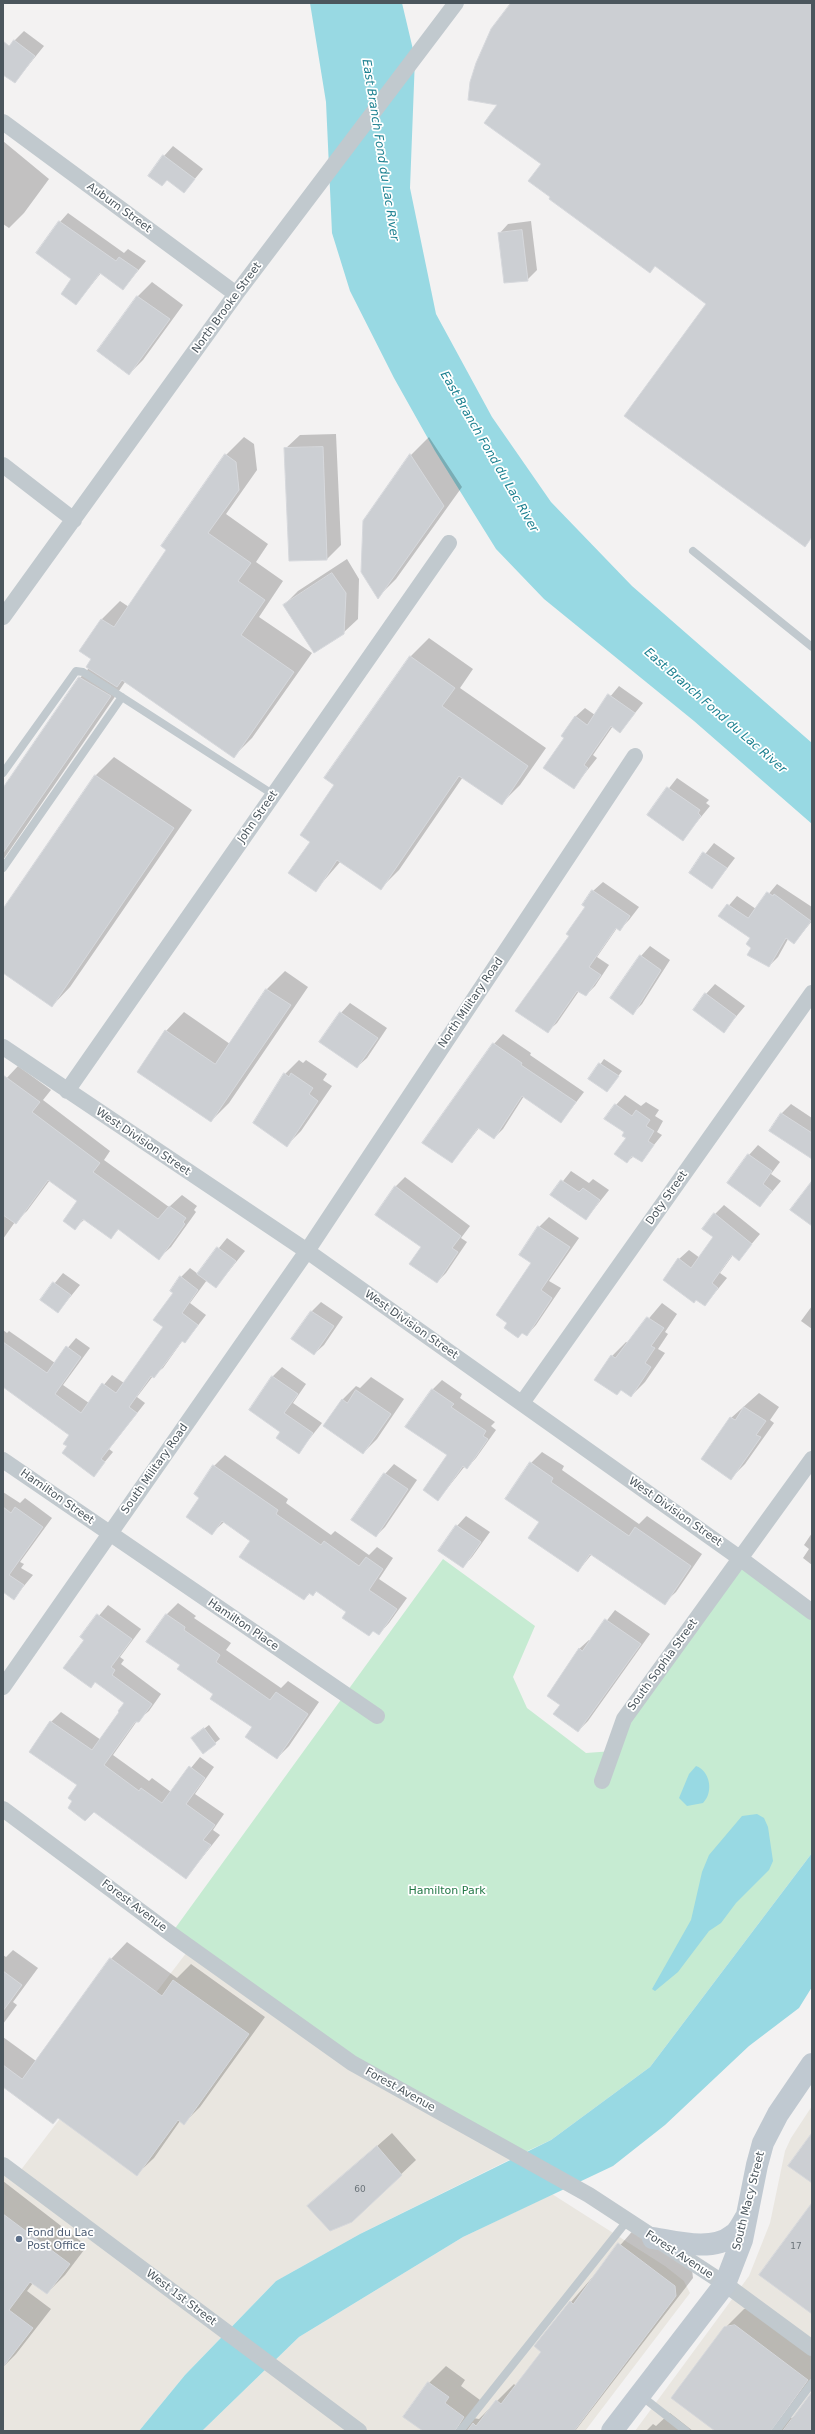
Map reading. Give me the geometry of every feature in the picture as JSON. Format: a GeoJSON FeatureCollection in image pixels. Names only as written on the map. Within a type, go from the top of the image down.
{"type":"FeatureCollection","features":[{"type":"Feature","properties":{"kind":"main road","name":"South Macy Street"},"geometry":{"type":"LineString","coordinates":[[612,2431],[725,2284],[742,2240],[757,2165],[763,2143],[778,2114],[812,2064]]}},
{"type":"Feature","properties":{"kind":"main road"},"geometry":{"type":"LineString","coordinates":[[653,2238],[692,2244],[717,2242],[733,2235],[748,2215]]}},
{"type":"Feature","properties":{"kind":"street","name":"North Brooke Street"},"geometry":{"type":"LineString","coordinates":[[3,617],[236,294],[456,3]]}},
{"type":"Feature","properties":{"kind":"street","name":"Auburn Street"},"geometry":{"type":"LineString","coordinates":[[3,122],[236,294]]}},
{"type":"Feature","properties":{"kind":"street"},"geometry":{"type":"LineString","coordinates":[[3,465],[74,520]]}},
{"type":"Feature","properties":{"kind":"street","name":"John Street"},"geometry":{"type":"LineString","coordinates":[[68,1091],[449,543]]}},
{"type":"Feature","properties":{"kind":"street","name":"North Military Road"},"geometry":{"type":"LineString","coordinates":[[307,1251],[635,756]]}},
{"type":"Feature","properties":{"kind":"street","name":"Doty Street"},"geometry":{"type":"LineString","coordinates":[[522,1403],[812,994]]}},
{"type":"Feature","properties":{"kind":"street","name":"West Division Street"},"geometry":{"type":"LineString","coordinates":[[3,1047],[307,1251],[741,1559],[812,1612]]}},
{"type":"Feature","properties":{"kind":"street","name":"South Military Road"},"geometry":{"type":"LineString","coordinates":[[3,1687],[307,1251]]}},
{"type":"Feature","properties":{"kind":"street","name":"South Sophia Street"},"geometry":{"type":"LineString","coordinates":[[602,1781],[624,1719],[812,1459]]}},
{"type":"Feature","properties":{"kind":"street","name":"Hamilton Street"},"geometry":{"type":"LineString","coordinates":[[3,1460],[110,1534]]}},
{"type":"Feature","properties":{"kind":"street","name":"Hamilton Place"},"geometry":{"type":"LineString","coordinates":[[110,1534],[376,1716]]}},
{"type":"Feature","properties":{"kind":"street","name":"Forest Avenue"},"geometry":{"type":"LineString","coordinates":[[3,1809],[171,1934],[352,2063],[578,2189],[725,2284],[812,2348]]}},
{"type":"Feature","properties":{"kind":"street","name":"West 1st Street"},"geometry":{"type":"LineString","coordinates":[[3,2165],[360,2431]]}},
{"type":"Feature","properties":{"kind":"lane"},"geometry":{"type":"LineString","coordinates":[[693,551],[812,647]]}},
{"type":"Feature","properties":{"kind":"lane"},"geometry":{"type":"LineString","coordinates":[[3,773],[76,671],[83,672],[274,795]]}},
{"type":"Feature","properties":{"kind":"lane"},"geometry":{"type":"LineString","coordinates":[[3,868],[122,697]]}},
{"type":"Feature","properties":{"kind":"lane"},"geometry":{"type":"LineString","coordinates":[[460,2431],[627,2221]]}},
{"type":"Feature","properties":{"kind":"lane"},"geometry":{"type":"LineString","coordinates":[[776,2431],[812,2383]]}},
{"type":"Feature","properties":{"kind":"lane"},"geometry":{"type":"LineString","coordinates":[[640,2395],[686,2431]]}},
{"type":"Feature","properties":{"kind":"shaded area"},"geometry":{"type":"Polygon","coordinates":[[[190,1948],[519,2155],[360,2234],[276,2281],[185,2375],[139,2431],[3,2431],[3,2165],[17,2175],[190,1948]]]}},
{"type":"Feature","properties":{"kind":"shaded area"},"geometry":{"type":"Polygon","coordinates":[[[812,2106],[812,2431],[635,2431],[749,2276],[770,2223],[785,2151],[791,2138],[812,2106]]]}},
{"type":"Feature","properties":{"kind":"shaded area"},"geometry":{"type":"Polygon","coordinates":[[[552,2194],[665,2266],[684,2281],[690,2293],[585,2431],[202,2431],[299,2337],[463,2237],[552,2194]]]}},
{"type":"Feature","properties":{"kind":"green space","name":"Hamilton Park"},"geometry":{"type":"Polygon","coordinates":[[[443,1559],[535,1626],[513,1677],[527,1708],[586,1753],[613,1751],[624,1719],[741,1559],[812,1612],[812,1853],[650,2067],[551,2140],[519,2155],[381,2081],[171,1934],[443,1559]]]}},
{"type":"Feature","properties":{"kind":"water","name":"East Branch Fond du Lac River"},"geometry":{"type":"Polygon","coordinates":[[[310,3],[402,3],[415,58],[410,188],[436,314],[492,417],[551,502],[632,586],[812,743],[812,824],[694,721],[544,599],[496,549],[435,451],[394,378],[350,291],[332,233],[326,102],[310,3]]]}},
{"type":"Feature","properties":{"kind":"water"},"geometry":{"type":"Polygon","coordinates":[[[696,1766],[705,1772],[709,1782],[709,1793],[703,1803],[687,1806],[679,1798],[689,1774],[696,1766]]]}},
{"type":"Feature","properties":{"kind":"water"},"geometry":{"type":"Polygon","coordinates":[[[757,1814],[764,1818],[768,1827],[773,1861],[769,1870],[736,1903],[721,1923],[709,1931],[678,1972],[655,1991],[652,1989],[691,1920],[702,1872],[709,1855],[742,1816],[757,1814]]]}},
{"type":"Feature","properties":{"kind":"water"},"geometry":{"type":"Polygon","coordinates":[[[812,1853],[812,1987],[799,2008],[749,2046],[665,2125],[613,2166],[463,2237],[299,2337],[202,2431],[139,2431],[185,2375],[276,2281],[360,2234],[551,2140],[650,2067],[812,1853]]]}},
{"type":"Feature","properties":{"kind":"building"},"geometry":{"type":"Polygon","coordinates":[[[511,3],[812,3],[812,537],[805,547],[624,416],[706,304],[655,266],[650,273],[549,199],[550,197],[528,181],[541,164],[484,123],[497,105],[468,100],[470,82],[476,63],[491,29],[511,3]]]}},
{"type":"Feature","properties":{"kind":"building"},"geometry":{"type":"Polygon","coordinates":[[[14,40],[35,56],[15,83],[3,75],[3,41],[9,46],[14,40]]]}},
{"type":"Feature","properties":{"kind":"building"},"geometry":{"type":"Polygon","coordinates":[[[163,155],[195,179],[184,193],[167,180],[162,186],[148,176],[163,155]]]}},
{"type":"Feature","properties":{"kind":"building"},"geometry":{"type":"Polygon","coordinates":[[[59,221],[116,261],[119,257],[138,270],[123,290],[100,273],[76,305],[61,294],[71,279],[36,253],[59,221]]]}},
{"type":"Feature","properties":{"kind":"building"},"geometry":{"type":"Polygon","coordinates":[[[522,230],[528,281],[504,283],[498,233],[522,230]]]}},
{"type":"Feature","properties":{"kind":"building"},"geometry":{"type":"Polygon","coordinates":[[[137,296],[170,319],[129,375],[97,351],[137,296]]]}},
{"type":"Feature","properties":{"kind":"building"},"geometry":{"type":"Polygon","coordinates":[[[323,447],[327,560],[289,561],[284,448],[323,447]]]}},
{"type":"Feature","properties":{"kind":"building"},"geometry":{"type":"Polygon","coordinates":[[[225,454],[236,462],[239,490],[208,533],[251,563],[238,581],[265,600],[241,635],[294,672],[234,758],[122,680],[117,687],[86,667],[91,659],[79,651],[101,619],[114,627],[166,550],[161,546],[225,454]]]}},
{"type":"Feature","properties":{"kind":"building"},"geometry":{"type":"Polygon","coordinates":[[[410,454],[444,506],[378,599],[361,572],[363,521],[410,454]]]}},
{"type":"Feature","properties":{"kind":"building"},"geometry":{"type":"Polygon","coordinates":[[[332,573],[346,593],[344,634],[314,653],[283,605],[332,573]]]}},
{"type":"Feature","properties":{"kind":"building"},"geometry":{"type":"Polygon","coordinates":[[[410,656],[455,688],[442,706],[528,766],[502,805],[459,776],[381,890],[337,860],[316,892],[288,873],[310,842],[300,835],[334,785],[324,778],[410,656]]]}},
{"type":"Feature","properties":{"kind":"building"},"geometry":{"type":"Polygon","coordinates":[[[79,677],[111,696],[3,853],[3,788],[79,677]]]}},
{"type":"Feature","properties":{"kind":"building"},"geometry":{"type":"Polygon","coordinates":[[[608,694],[635,713],[620,733],[611,726],[584,765],[588,768],[574,789],[543,768],[564,738],[561,736],[575,716],[587,725],[608,694]]]}},
{"type":"Feature","properties":{"kind":"building"},"geometry":{"type":"Polygon","coordinates":[[[95,775],[174,828],[52,1007],[3,973],[3,909],[95,775]]]}},
{"type":"Feature","properties":{"kind":"building"},"geometry":{"type":"Polygon","coordinates":[[[667,787],[700,810],[698,813],[701,816],[683,841],[647,815],[667,787]]]}},
{"type":"Feature","properties":{"kind":"building"},"geometry":{"type":"Polygon","coordinates":[[[703,852],[727,868],[712,889],[689,873],[703,852]]]}},
{"type":"Feature","properties":{"kind":"building"},"geometry":{"type":"Polygon","coordinates":[[[592,890],[630,916],[620,931],[616,928],[589,967],[601,975],[586,996],[577,991],[548,1033],[515,1011],[569,936],[566,934],[585,907],[582,905],[592,890]]]}},
{"type":"Feature","properties":{"kind":"building"},"geometry":{"type":"Polygon","coordinates":[[[767,892],[773,896],[774,894],[811,921],[794,944],[786,938],[769,967],[747,955],[751,948],[746,944],[750,938],[718,916],[727,904],[748,918],[767,892]]]}},
{"type":"Feature","properties":{"kind":"building"},"geometry":{"type":"Polygon","coordinates":[[[640,955],[661,970],[633,1015],[610,998],[640,955]]]}},
{"type":"Feature","properties":{"kind":"building"},"geometry":{"type":"Polygon","coordinates":[[[266,989],[291,1005],[211,1122],[137,1072],[165,1030],[215,1064],[266,989]]]}},
{"type":"Feature","properties":{"kind":"building"},"geometry":{"type":"Polygon","coordinates":[[[705,993],[736,1016],[724,1033],[693,1010],[705,993]]]}},
{"type":"Feature","properties":{"kind":"building"},"geometry":{"type":"Polygon","coordinates":[[[340,1012],[378,1038],[357,1068],[319,1042],[340,1012]]]}},
{"type":"Feature","properties":{"kind":"building"},"geometry":{"type":"Polygon","coordinates":[[[493,1043],[522,1063],[521,1065],[576,1102],[561,1123],[522,1096],[494,1139],[478,1128],[452,1163],[422,1143],[493,1043]]]}},
{"type":"Feature","properties":{"kind":"building"},"geometry":{"type":"Polygon","coordinates":[[[599,1063],[619,1076],[607,1092],[588,1079],[599,1063]]]}},
{"type":"Feature","properties":{"kind":"building"},"geometry":{"type":"Polygon","coordinates":[[[284,1073],[289,1077],[291,1073],[313,1088],[309,1094],[318,1101],[287,1147],[253,1123],[284,1073]]]}},
{"type":"Feature","properties":{"kind":"building"},"geometry":{"type":"Polygon","coordinates":[[[3,1075],[40,1102],[32,1112],[100,1163],[93,1172],[158,1219],[169,1206],[186,1218],[183,1222],[185,1224],[159,1260],[118,1229],[111,1239],[83,1219],[75,1230],[63,1221],[77,1201],[48,1180],[16,1224],[3,1215],[3,1075]]]}},
{"type":"Feature","properties":{"kind":"building"},"geometry":{"type":"Polygon","coordinates":[[[615,1104],[632,1116],[636,1110],[650,1120],[646,1126],[654,1131],[648,1141],[654,1145],[642,1162],[632,1156],[627,1163],[614,1154],[626,1138],[622,1136],[624,1132],[604,1119],[615,1104]]]}},
{"type":"Feature","properties":{"kind":"building"},"geometry":{"type":"Polygon","coordinates":[[[781,1113],[812,1133],[812,1159],[769,1131],[781,1113]]]}},
{"type":"Feature","properties":{"kind":"building"},"geometry":{"type":"Polygon","coordinates":[[[748,1154],[772,1171],[763,1184],[772,1191],[760,1207],[727,1183],[748,1154]]]}},
{"type":"Feature","properties":{"kind":"building"},"geometry":{"type":"Polygon","coordinates":[[[561,1180],[579,1192],[583,1188],[600,1200],[586,1220],[550,1195],[561,1180]]]}},
{"type":"Feature","properties":{"kind":"building"},"geometry":{"type":"Polygon","coordinates":[[[812,1181],[812,1226],[790,1210],[812,1181]]]}},
{"type":"Feature","properties":{"kind":"building"},"geometry":{"type":"Polygon","coordinates":[[[395,1186],[461,1236],[452,1248],[458,1252],[437,1283],[409,1264],[421,1247],[375,1215],[395,1186]]]}},
{"type":"Feature","properties":{"kind":"building"},"geometry":{"type":"Polygon","coordinates":[[[714,1213],[752,1244],[739,1261],[732,1255],[712,1283],[718,1288],[705,1306],[696,1300],[694,1303],[663,1280],[678,1258],[691,1268],[713,1237],[702,1229],[714,1213]]]}},
{"type":"Feature","properties":{"kind":"building"},"geometry":{"type":"Polygon","coordinates":[[[538,1226],[570,1247],[541,1290],[552,1298],[527,1336],[522,1333],[518,1338],[504,1328],[507,1323],[496,1315],[531,1263],[519,1255],[538,1226]]]}},
{"type":"Feature","properties":{"kind":"building"},"geometry":{"type":"Polygon","coordinates":[[[217,1247],[236,1261],[216,1288],[197,1274],[217,1247]]]}},
{"type":"Feature","properties":{"kind":"building"},"geometry":{"type":"Polygon","coordinates":[[[180,1276],[198,1290],[182,1313],[198,1325],[185,1343],[182,1341],[154,1378],[151,1376],[129,1407],[137,1413],[101,1459],[105,1462],[94,1477],[62,1453],[67,1446],[63,1444],[69,1435],[3,1387],[3,1342],[47,1373],[66,1346],[81,1357],[55,1394],[81,1413],[102,1383],[116,1393],[163,1327],[153,1320],[173,1293],[170,1291],[180,1276]]]}},
{"type":"Feature","properties":{"kind":"building"},"geometry":{"type":"Polygon","coordinates":[[[53,1282],[71,1295],[58,1313],[40,1300],[53,1282]]]}},
{"type":"Feature","properties":{"kind":"building"},"geometry":{"type":"Polygon","coordinates":[[[311,1311],[334,1326],[314,1355],[291,1339],[311,1311]]]}},
{"type":"Feature","properties":{"kind":"building"},"geometry":{"type":"Polygon","coordinates":[[[647,1317],[664,1328],[651,1346],[655,1348],[645,1363],[651,1367],[631,1397],[621,1390],[617,1395],[594,1380],[611,1355],[615,1358],[647,1317]]]}},
{"type":"Feature","properties":{"kind":"building"},"geometry":{"type":"Polygon","coordinates":[[[272,1376],[298,1394],[284,1413],[313,1433],[299,1454],[276,1438],[280,1432],[249,1410],[272,1376]]]}},
{"type":"Feature","properties":{"kind":"building"},"geometry":{"type":"Polygon","coordinates":[[[432,1389],[454,1404],[451,1407],[486,1431],[483,1436],[488,1439],[467,1469],[463,1466],[438,1501],[423,1490],[447,1455],[405,1427],[432,1389]]]}},
{"type":"Feature","properties":{"kind":"building"},"geometry":{"type":"Polygon","coordinates":[[[356,1390],[391,1414],[363,1454],[323,1426],[342,1399],[347,1403],[356,1390]]]}},
{"type":"Feature","properties":{"kind":"building"},"geometry":{"type":"Polygon","coordinates":[[[744,1407],[766,1421],[756,1435],[761,1437],[731,1480],[701,1459],[730,1417],[735,1420],[744,1407]]]}},
{"type":"Feature","properties":{"kind":"building"},"geometry":{"type":"Polygon","coordinates":[[[530,1462],[553,1478],[551,1482],[629,1536],[635,1527],[691,1566],[665,1605],[590,1554],[578,1572],[528,1538],[539,1522],[505,1499],[530,1462]]]}},
{"type":"Feature","properties":{"kind":"building"},"geometry":{"type":"Polygon","coordinates":[[[213,1465],[278,1510],[276,1514],[321,1545],[324,1541],[359,1566],[366,1557],[383,1569],[369,1590],[397,1609],[379,1635],[373,1631],[369,1636],[342,1618],[346,1612],[316,1591],[313,1596],[309,1593],[304,1600],[239,1557],[250,1541],[222,1521],[212,1535],[186,1517],[199,1498],[194,1494],[213,1465]]]}},
{"type":"Feature","properties":{"kind":"building"},"geometry":{"type":"Polygon","coordinates":[[[384,1473],[408,1489],[376,1537],[351,1520],[384,1473]]]}},
{"type":"Feature","properties":{"kind":"building"},"geometry":{"type":"Polygon","coordinates":[[[3,1507],[11,1513],[15,1507],[43,1527],[9,1575],[24,1585],[14,1600],[3,1592],[3,1507]]]}},
{"type":"Feature","properties":{"kind":"building"},"geometry":{"type":"Polygon","coordinates":[[[456,1525],[481,1542],[463,1568],[438,1551],[456,1525]]]}},
{"type":"Feature","properties":{"kind":"building"},"geometry":{"type":"Polygon","coordinates":[[[97,1614],[132,1639],[111,1667],[115,1670],[112,1675],[152,1704],[139,1722],[135,1722],[104,1765],[139,1791],[141,1788],[162,1803],[189,1766],[205,1778],[186,1804],[215,1825],[203,1840],[211,1845],[186,1879],[94,1812],[85,1821],[68,1808],[72,1801],[68,1798],[77,1785],[29,1752],[50,1721],[92,1750],[124,1703],[95,1682],[91,1688],[63,1668],[84,1640],[80,1637],[97,1614]]]}},
{"type":"Feature","properties":{"kind":"building"},"geometry":{"type":"Polygon","coordinates":[[[166,1614],[185,1627],[184,1630],[220,1655],[216,1662],[270,1700],[276,1692],[308,1714],[277,1759],[245,1737],[252,1727],[210,1699],[213,1694],[177,1669],[180,1665],[146,1642],[166,1614]]]}},
{"type":"Feature","properties":{"kind":"building"},"geometry":{"type":"Polygon","coordinates":[[[605,1619],[641,1644],[578,1732],[553,1714],[560,1705],[547,1696],[579,1648],[582,1651],[605,1619]]]}},
{"type":"Feature","properties":{"kind":"building"},"geometry":{"type":"Polygon","coordinates":[[[204,1728],[216,1744],[203,1754],[191,1738],[204,1728]]]}},
{"type":"Feature","properties":{"kind":"building"},"geometry":{"type":"Polygon","coordinates":[[[110,1958],[162,1996],[173,1980],[249,2034],[184,2125],[178,2120],[137,2176],[58,2118],[53,2124],[3,2087],[3,2065],[22,2079],[110,1958]]]}},
{"type":"Feature","properties":{"kind":"building"},"geometry":{"type":"Polygon","coordinates":[[[3,1971],[22,1985],[3,2011],[3,1971]]]}},
{"type":"Feature","properties":{"kind":"building"},"geometry":{"type":"Polygon","coordinates":[[[812,2133],[812,2183],[788,2166],[812,2133]]]}},
{"type":"Feature","properties":{"kind":"building"},"geometry":{"type":"Polygon","coordinates":[[[377,2146],[402,2175],[352,2222],[330,2231],[307,2206],[377,2146]]]}},
{"type":"Feature","properties":{"kind":"building"},"geometry":{"type":"Polygon","coordinates":[[[812,2203],[812,2314],[759,2275],[812,2203]]]}},
{"type":"Feature","properties":{"kind":"building","name":"Fond du Lac Post Office"},"geometry":{"type":"Polygon","coordinates":[[[3,2214],[70,2264],[47,2294],[30,2282],[9,2310],[33,2328],[3,2367],[3,2214]]]}},
{"type":"Feature","properties":{"kind":"building"},"geometry":{"type":"Polygon","coordinates":[[[618,2243],[675,2286],[676,2296],[574,2431],[467,2431],[473,2423],[476,2426],[496,2400],[501,2404],[541,2352],[534,2346],[570,2301],[573,2304],[618,2243]]]}},
{"type":"Feature","properties":{"kind":"building"},"geometry":{"type":"Polygon","coordinates":[[[735,2325],[808,2380],[771,2431],[715,2431],[671,2398],[724,2327],[735,2325]]]}},
{"type":"Feature","properties":{"kind":"building"},"geometry":{"type":"Polygon","coordinates":[[[428,2382],[449,2397],[445,2403],[464,2417],[455,2431],[423,2431],[403,2417],[428,2382]]]}},
{"type":"Feature","properties":{"kind":"building"},"geometry":{"type":"Polygon","coordinates":[[[812,2392],[812,2431],[783,2431],[812,2392]]]}},
{"type":"Feature","properties":{"kind":"place","name":"Fond du Lac Post Office"},"geometry":{"type":"Point","coordinates":[19,2239]}}]}
